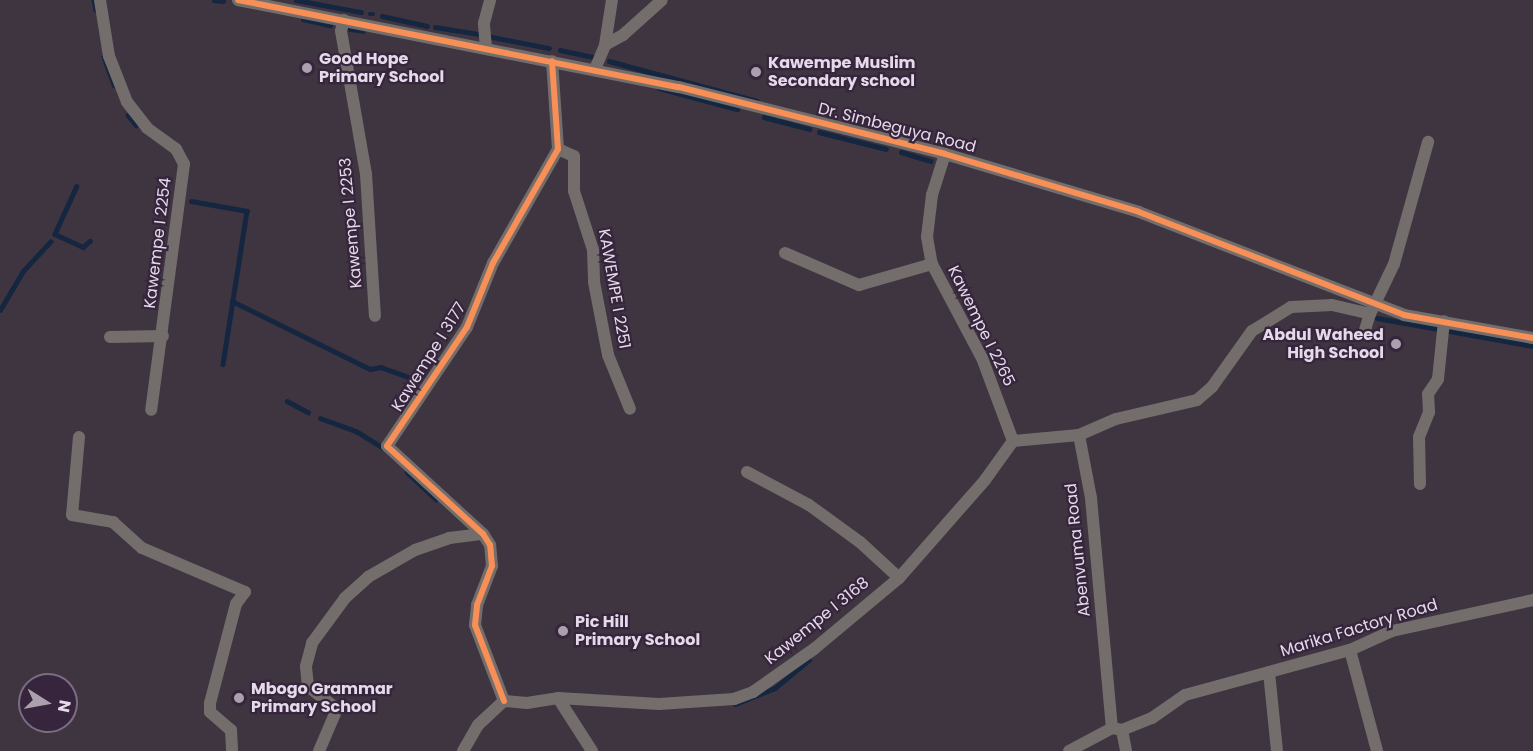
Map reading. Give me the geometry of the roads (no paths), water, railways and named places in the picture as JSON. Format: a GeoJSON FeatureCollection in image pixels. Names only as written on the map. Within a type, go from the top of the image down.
{"type":"FeatureCollection","features":[{"type":"Feature","properties":{"kind":"street","name":"Kawempe I 2254"},"geometry":{"type":"LineString","coordinates":[[100,0],[109,56],[127,102],[147,128],[176,149],[184,164],[163,336],[151,410]]}},
{"type":"Feature","properties":{"kind":"street","name":"Dr. Simbeguya Road"},"geometry":{"type":"LineString","coordinates":[[238,0],[596,69],[945,154],[1139,212],[1376,302],[1404,315],[1533,338]]}},
{"type":"Feature","properties":{"kind":"street"},"geometry":{"type":"LineString","coordinates":[[486,48],[484,23],[490,0]]}},
{"type":"Feature","properties":{"kind":"street"},"geometry":{"type":"LineString","coordinates":[[596,69],[605,45],[612,0]]}},
{"type":"Feature","properties":{"kind":"street"},"geometry":{"type":"LineString","coordinates":[[605,45],[623,34],[662,0]]}},
{"type":"Feature","properties":{"kind":"street","name":"Kawempe I 2253"},"geometry":{"type":"LineString","coordinates":[[344,20],[341,31],[366,174],[367,235],[375,316]]}},
{"type":"Feature","properties":{"kind":"street"},"geometry":{"type":"LineString","coordinates":[[552,61],[558,149]]}},
{"type":"Feature","properties":{"kind":"street"},"geometry":{"type":"LineString","coordinates":[[1365,330],[1370,314],[1394,264],[1428,142]]}},
{"type":"Feature","properties":{"kind":"street","name":"KAWEMPE I 2251"},"geometry":{"type":"LineString","coordinates":[[558,149],[574,156],[574,191],[593,250],[594,282],[608,355],[630,409]]}},
{"type":"Feature","properties":{"kind":"street","name":"Kawempe I 3177"},"geometry":{"type":"LineString","coordinates":[[483,534],[387,446],[467,327],[493,263],[558,149]]}},
{"type":"Feature","properties":{"kind":"street","name":"Kawempe I 2265"},"geometry":{"type":"LineString","coordinates":[[945,154],[931,206],[927,237],[932,264],[982,358],[1013,441]]}},
{"type":"Feature","properties":{"kind":"street"},"geometry":{"type":"LineString","coordinates":[[785,253],[859,285],[932,264]]}},
{"type":"Feature","properties":{"kind":"street"},"geometry":{"type":"LineString","coordinates":[[1013,441],[1079,435],[1116,419],[1197,400],[1212,387],[1252,331],[1291,307],[1332,305],[1370,314]]}},
{"type":"Feature","properties":{"kind":"street"},"geometry":{"type":"LineString","coordinates":[[1420,484],[1419,437],[1429,412],[1428,394],[1438,379],[1444,321]]}},
{"type":"Feature","properties":{"kind":"street"},"geometry":{"type":"LineString","coordinates":[[110,337],[163,336]]}},
{"type":"Feature","properties":{"kind":"street","name":"Abenvuma Road"},"geometry":{"type":"LineString","coordinates":[[1079,435],[1091,498],[1117,729],[1126,751]]}},
{"type":"Feature","properties":{"kind":"street"},"geometry":{"type":"LineString","coordinates":[[79,437],[72,514],[113,522],[142,548],[245,592],[236,604],[210,703],[210,712],[231,730],[232,751]]}},
{"type":"Feature","properties":{"kind":"street","name":"Kawempe I 3168"},"geometry":{"type":"LineString","coordinates":[[504,701],[527,703],[558,698],[660,704],[734,699],[753,692],[814,650],[899,578],[985,480],[1013,441]]}},
{"type":"Feature","properties":{"kind":"street"},"geometry":{"type":"LineString","coordinates":[[747,472],[809,505],[860,542],[899,578]]}},
{"type":"Feature","properties":{"kind":"street"},"geometry":{"type":"LineString","coordinates":[[319,751],[338,709],[308,686],[306,666],[312,643],[345,598],[357,585],[415,550],[449,538],[483,534],[491,551],[492,566],[477,605],[475,625],[504,701],[478,725],[463,751]]}},
{"type":"Feature","properties":{"kind":"street","name":"Marika Factory Road"},"geometry":{"type":"LineString","coordinates":[[1069,751],[1117,729],[1152,718],[1185,695],[1350,650],[1392,631],[1533,600]]}},
{"type":"Feature","properties":{"kind":"street"},"geometry":{"type":"LineString","coordinates":[[1350,650],[1377,751]]}},
{"type":"Feature","properties":{"kind":"street"},"geometry":{"type":"LineString","coordinates":[[1269,672],[1277,751]]}},
{"type":"Feature","properties":{"kind":"street"},"geometry":{"type":"LineString","coordinates":[[558,698],[592,751]]}},
{"type":"Feature","properties":{"kind":"waterway"},"geometry":{"type":"LineString","coordinates":[[94,0],[96,10]]}},
{"type":"Feature","properties":{"kind":"waterway"},"geometry":{"type":"LineString","coordinates":[[214,0],[223,1]]}},
{"type":"Feature","properties":{"kind":"waterway"},"geometry":{"type":"LineString","coordinates":[[296,0],[361,12]]}},
{"type":"Feature","properties":{"kind":"waterway"},"geometry":{"type":"LineString","coordinates":[[382,16],[427,26]]}},
{"type":"Feature","properties":{"kind":"waterway"},"geometry":{"type":"LineString","coordinates":[[303,19],[330,25]]}},
{"type":"Feature","properties":{"kind":"waterway"},"geometry":{"type":"LineString","coordinates":[[435,27],[479,34]]}},
{"type":"Feature","properties":{"kind":"waterway"},"geometry":{"type":"LineString","coordinates":[[345,28],[363,31]]}},
{"type":"Feature","properties":{"kind":"waterway"},"geometry":{"type":"LineString","coordinates":[[487,36],[549,48]]}},
{"type":"Feature","properties":{"kind":"waterway"},"geometry":{"type":"LineString","coordinates":[[560,50],[593,57]]}},
{"type":"Feature","properties":{"kind":"waterway"},"geometry":{"type":"LineString","coordinates":[[104,57],[114,85]]}},
{"type":"Feature","properties":{"kind":"waterway"},"geometry":{"type":"LineString","coordinates":[[609,61],[757,101]]}},
{"type":"Feature","properties":{"kind":"waterway"},"geometry":{"type":"LineString","coordinates":[[659,88],[737,109]]}},
{"type":"Feature","properties":{"kind":"waterway"},"geometry":{"type":"LineString","coordinates":[[128,115],[136,125]]}},
{"type":"Feature","properties":{"kind":"waterway"},"geometry":{"type":"LineString","coordinates":[[764,117],[809,129]]}},
{"type":"Feature","properties":{"kind":"waterway"},"geometry":{"type":"LineString","coordinates":[[819,132],[886,149]]}},
{"type":"Feature","properties":{"kind":"waterway"},"geometry":{"type":"LineString","coordinates":[[901,152],[931,161]]}},
{"type":"Feature","properties":{"kind":"waterway"},"geometry":{"type":"LineString","coordinates":[[77,186],[55,234],[83,247],[90,241]]}},
{"type":"Feature","properties":{"kind":"waterway"},"geometry":{"type":"LineString","coordinates":[[191,201],[247,211],[223,364]]}},
{"type":"Feature","properties":{"kind":"waterway"},"geometry":{"type":"LineString","coordinates":[[0,310],[23,271],[50,242]]}},
{"type":"Feature","properties":{"kind":"waterway"},"geometry":{"type":"LineString","coordinates":[[232,301],[370,369],[381,367],[416,380]]}},
{"type":"Feature","properties":{"kind":"waterway"},"geometry":{"type":"LineString","coordinates":[[1377,318],[1533,346]]}},
{"type":"Feature","properties":{"kind":"waterway"},"geometry":{"type":"LineString","coordinates":[[287,401],[308,412]]}},
{"type":"Feature","properties":{"kind":"waterway"},"geometry":{"type":"LineString","coordinates":[[320,418],[356,431],[385,449]]}},
{"type":"Feature","properties":{"kind":"waterway"},"geometry":{"type":"LineString","coordinates":[[407,472],[436,499]]}},
{"type":"Feature","properties":{"kind":"waterway"},"geometry":{"type":"LineString","coordinates":[[735,704],[775,688],[809,660]]}},
{"type":"Feature","properties":{"kind":"place","name":"Good Hope Primary School"},"geometry":{"type":"Point","coordinates":[307,68]}},
{"type":"Feature","properties":{"kind":"place","name":"Kawempe Muslim Secondary school"},"geometry":{"type":"Point","coordinates":[756,72]}},
{"type":"Feature","properties":{"kind":"place","name":"Abdul Waheed High School"},"geometry":{"type":"Point","coordinates":[1396,344]}},
{"type":"Feature","properties":{"kind":"place","name":"Pic Hill Primary School"},"geometry":{"type":"Point","coordinates":[563,631]}},
{"type":"Feature","properties":{"kind":"place","name":"Mbogo Grammar Primary School"},"geometry":{"type":"Point","coordinates":[239,698]}}]}
